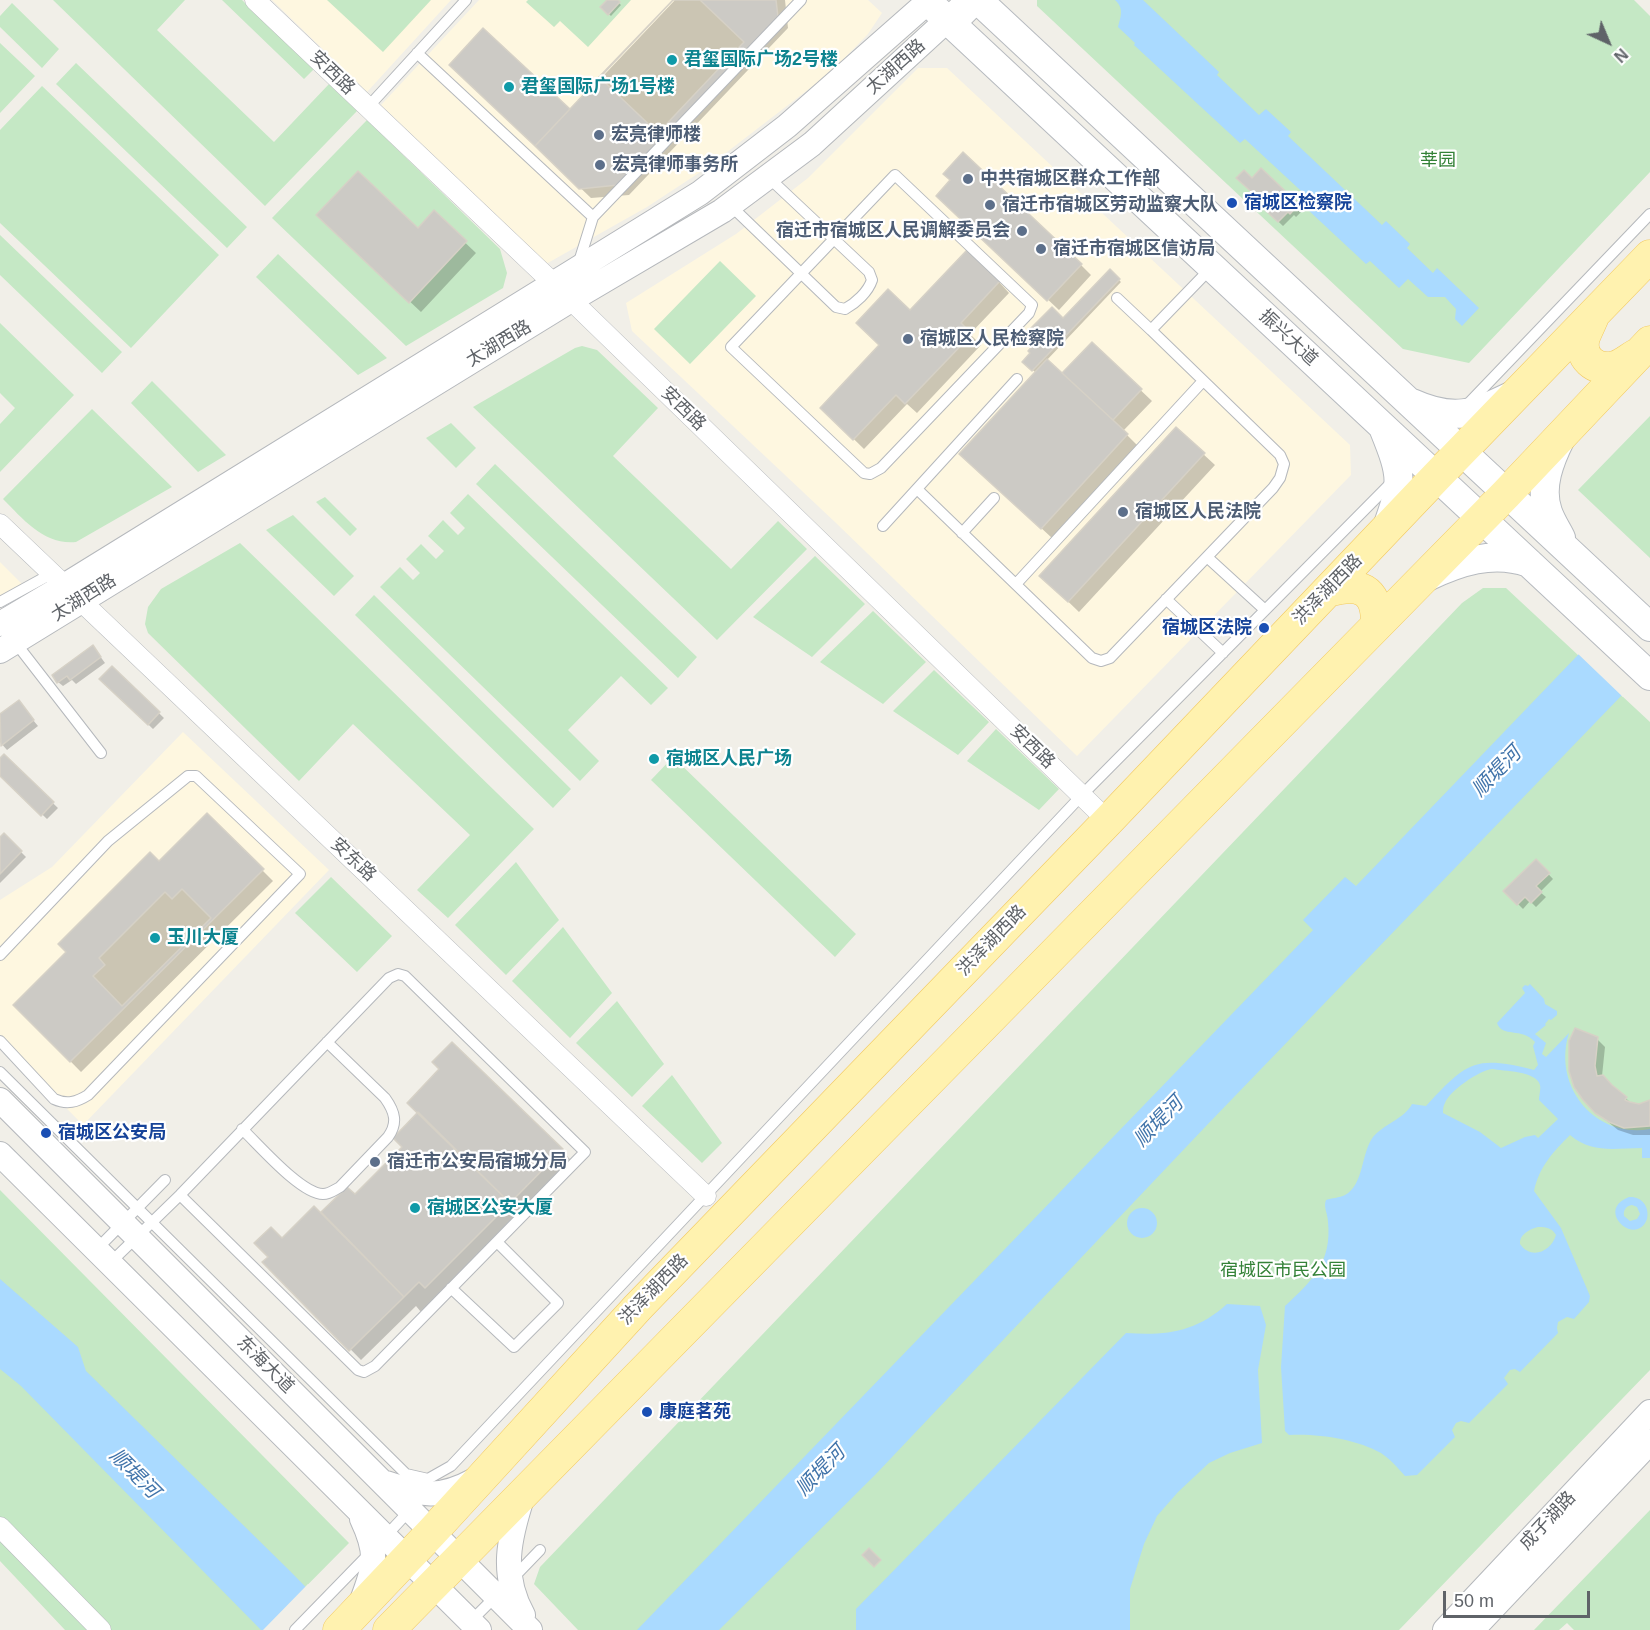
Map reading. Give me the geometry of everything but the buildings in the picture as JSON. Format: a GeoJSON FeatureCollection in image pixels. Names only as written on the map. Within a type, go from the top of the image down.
{"type":"FeatureCollection","features":[{"type":"Feature","properties":{"kind":"main road","name":"振兴大道"},"geometry":{"type":"LineString","coordinates":[[979,1],[1406,400],[1433,450],[1481,519],[1650,676]]}},
{"type":"Feature","properties":{"kind":"main road","name":"振兴大道"},"geometry":{"type":"LineString","coordinates":[[934,9],[1382,425],[1433,450],[1506,494],[1650,627]]}},
{"type":"Feature","properties":{"kind":"main road"},"geometry":{"type":"LineString","coordinates":[[1053,118],[1049,107],[1054,92],[1064,89],[1078,94]]}},
{"type":"Feature","properties":{"kind":"main road","name":"洪泽湖西路"},"geometry":{"type":"LineString","coordinates":[[349,1619],[408,1559],[638,1307],[1386,530],[1433,450],[1518,393],[1650,256]]}},
{"type":"Feature","properties":{"kind":"main road"},"geometry":{"type":"LineString","coordinates":[[1595,314],[1584,339],[1585,356],[1593,365],[1603,369],[1617,366],[1645,347]]}},
{"type":"Feature","properties":{"kind":"main road"},"geometry":{"type":"LineString","coordinates":[[389,1630],[1506,494],[1645,347]]}},
{"type":"Feature","properties":{"kind":"main road"},"geometry":{"type":"LineString","coordinates":[[1339,385],[1349,385],[1357,379],[1362,371],[1363,361]]}},
{"type":"Feature","properties":{"kind":"main road"},"geometry":{"type":"LineString","coordinates":[[1562,594],[1563,585],[1575,571],[1577,560],[1548,512],[1545,498],[1549,464],[1563,434]]}},
{"type":"Feature","properties":{"kind":"main road"},"geometry":{"type":"LineString","coordinates":[[1418,582],[1452,565],[1472,560],[1497,557],[1529,563]]}},
{"type":"Feature","properties":{"kind":"main road"},"geometry":{"type":"LineString","coordinates":[[1328,591],[1346,585],[1365,591],[1373,599],[1377,610],[1377,624]]}},
{"type":"Feature","properties":{"kind":"main road"},"geometry":{"type":"LineString","coordinates":[[531,1425],[526,1439],[528,1449],[535,1457],[542,1460],[559,1456]]}},
{"type":"Feature","properties":{"kind":"street","name":"安西路"},"geometry":{"type":"LineString","coordinates":[[255,0],[571,300],[1108,821]]}},
{"type":"Feature","properties":{"kind":"street","name":"太湖西路"},"geometry":{"type":"LineString","coordinates":[[5,639],[65,587],[700,193],[934,9],[979,1]]}},
{"type":"Feature","properties":{"kind":"street","name":"太湖西路"},"geometry":{"type":"LineString","coordinates":[[65,587],[571,300],[730,205],[812,144],[934,9]]}},
{"type":"Feature","properties":{"kind":"street","name":"安东路"},"geometry":{"type":"LineString","coordinates":[[0,524],[706,1196]]}},
{"type":"Feature","properties":{"kind":"street","name":"东海大道"},"geometry":{"type":"LineString","coordinates":[[0,1100],[137,1222],[380,1481],[417,1502],[432,1533],[459,1558],[503,1589],[531,1630]]}},
{"type":"Feature","properties":{"kind":"street","name":"东海大道"},"geometry":{"type":"LineString","coordinates":[[0,1154],[357,1509],[380,1543],[408,1559],[471,1627]]}},
{"type":"Feature","properties":{"kind":"street","name":"成子湖路"},"geometry":{"type":"LineString","coordinates":[[1445,1630],[1650,1412]]}},
{"type":"Feature","properties":{"kind":"street","name":"成子湖路"},"geometry":{"type":"LineString","coordinates":[[1472,1630],[1650,1442]]}},
{"type":"Feature","properties":{"kind":"street"},"geometry":{"type":"LineString","coordinates":[[417,1502],[458,1490],[485,1475]]}},
{"type":"Feature","properties":{"kind":"street"},"geometry":{"type":"LineString","coordinates":[[503,1589],[514,1523],[524,1492]]}},
{"type":"Feature","properties":{"kind":"street"},"geometry":{"type":"LineString","coordinates":[[0,1527],[101,1630]]}},
{"type":"Feature","properties":{"kind":"street"},"geometry":{"type":"LineString","coordinates":[[349,1619],[371,1578],[380,1543]]}},
{"type":"Feature","properties":{"kind":"lane"},"geometry":{"type":"LineString","coordinates":[[368,107],[466,0]]}},
{"type":"Feature","properties":{"kind":"lane"},"geometry":{"type":"LineString","coordinates":[[577,269],[593,217],[801,0]]}},
{"type":"Feature","properties":{"kind":"lane"},"geometry":{"type":"LineString","coordinates":[[417,54],[593,217]]}},
{"type":"Feature","properties":{"kind":"lane"},"geometry":{"type":"LineString","coordinates":[[895,175],[1032,305],[1029,313],[881,468],[870,474],[864,473],[731,347],[834,239],[895,175]]}},
{"type":"Feature","properties":{"kind":"lane"},"geometry":{"type":"LineString","coordinates":[[730,205],[836,307],[845,309],[870,287],[872,280],[869,272],[768,177]]}},
{"type":"Feature","properties":{"kind":"lane"},"geometry":{"type":"LineString","coordinates":[[295,1630],[380,1543],[1082,795],[1265,610],[1433,450],[1650,214]]}},
{"type":"Feature","properties":{"kind":"lane"},"geometry":{"type":"LineString","coordinates":[[1151,330],[1212,267]]}},
{"type":"Feature","properties":{"kind":"lane"},"geometry":{"type":"LineString","coordinates":[[917,489],[1092,658],[1101,661],[1110,658],[1273,488],[1280,478],[1284,464],[1280,455],[1117,298]]}},
{"type":"Feature","properties":{"kind":"lane"},"geometry":{"type":"LineString","coordinates":[[883,526],[1017,379]]}},
{"type":"Feature","properties":{"kind":"lane"},"geometry":{"type":"LineString","coordinates":[[1016,584],[1203,381]]}},
{"type":"Feature","properties":{"kind":"lane"},"geometry":{"type":"LineString","coordinates":[[962,533],[994,498]]}},
{"type":"Feature","properties":{"kind":"lane"},"geometry":{"type":"LineString","coordinates":[[1207,556],[1265,610]]}},
{"type":"Feature","properties":{"kind":"lane"},"geometry":{"type":"LineString","coordinates":[[0,602],[65,587]]}},
{"type":"Feature","properties":{"kind":"lane"},"geometry":{"type":"LineString","coordinates":[[1166,599],[1223,653]]}},
{"type":"Feature","properties":{"kind":"lane"},"geometry":{"type":"LineString","coordinates":[[5,639],[101,753]]}},
{"type":"Feature","properties":{"kind":"lane"},"geometry":{"type":"LineString","coordinates":[[0,955],[108,841],[188,776],[196,776],[300,874],[81,1100],[65,1103],[54,1099],[0,1041]]}},
{"type":"Feature","properties":{"kind":"lane"},"geometry":{"type":"LineString","coordinates":[[103,1256],[137,1222],[180,1195],[389,978],[398,974],[405,976],[585,1152],[375,1366],[364,1372],[358,1370],[180,1195]]}},
{"type":"Feature","properties":{"kind":"lane"},"geometry":{"type":"LineString","coordinates":[[242,1130],[303,1187],[323,1194],[332,1192],[340,1186],[388,1137],[394,1129],[395,1118],[392,1108],[385,1098],[327,1042]]}},
{"type":"Feature","properties":{"kind":"lane"},"geometry":{"type":"LineString","coordinates":[[0,1072],[137,1222],[406,1474],[428,1479],[451,1466]]}},
{"type":"Feature","properties":{"kind":"lane"},"geometry":{"type":"LineString","coordinates":[[103,1256],[137,1222],[165,1180]]}},
{"type":"Feature","properties":{"kind":"lane"},"geometry":{"type":"LineString","coordinates":[[451,1288],[514,1347],[558,1303],[497,1242]]}},
{"type":"Feature","properties":{"kind":"lane"},"geometry":{"type":"LineString","coordinates":[[471,1627],[540,1550]]}},
{"type":"Feature","properties":{"kind":"shaded area"},"geometry":{"type":"Polygon","coordinates":[[[272,0],[451,0],[367,92],[272,0]]]}},
{"type":"Feature","properties":{"kind":"shaded area"},"geometry":{"type":"Polygon","coordinates":[[[479,0],[868,0],[882,13],[868,34],[831,72],[705,169],[647,207],[546,264],[381,105],[479,0]]]}},
{"type":"Feature","properties":{"kind":"shaded area"},"geometry":{"type":"Polygon","coordinates":[[[918,68],[947,68],[1350,445],[1351,475],[1077,756],[836,523],[632,331],[626,303],[736,234],[808,178],[918,68]]]}},
{"type":"Feature","properties":{"kind":"shaded area"},"geometry":{"type":"Polygon","coordinates":[[[0,562],[22,584],[0,596],[0,562]]]}},
{"type":"Feature","properties":{"kind":"shaded area","name":"玉川大厦"},"geometry":{"type":"Polygon","coordinates":[[[183,732],[329,870],[83,1125],[0,1041],[0,900],[52,867],[183,732]]]}},
{"type":"Feature","properties":{"kind":"green space"},"geometry":{"type":"Polygon","coordinates":[[[53,0],[185,0],[157,30],[274,142],[329,84],[357,111],[265,206],[53,0]]]}},
{"type":"Feature","properties":{"kind":"green space"},"geometry":{"type":"Polygon","coordinates":[[[222,0],[242,0],[314,69],[304,79],[222,0]]]}},
{"type":"Feature","properties":{"kind":"green space"},"geometry":{"type":"Polygon","coordinates":[[[327,0],[431,0],[383,52],[327,0]]]}},
{"type":"Feature","properties":{"kind":"green space"},"geometry":{"type":"Polygon","coordinates":[[[528,0],[631,0],[588,47],[560,21],[554,27],[526,2],[528,0]]]}},
{"type":"Feature","properties":{"kind":"green space","name":"莘园"},"geometry":{"type":"Polygon","coordinates":[[[1037,0],[1634,0],[1650,16],[1650,172],[1469,363],[1403,349],[1037,6],[1037,0]]]}},
{"type":"Feature","properties":{"kind":"green space"},"geometry":{"type":"Polygon","coordinates":[[[12,3],[59,49],[42,68],[0,27],[0,16],[12,3]]]}},
{"type":"Feature","properties":{"kind":"green space"},"geometry":{"type":"Polygon","coordinates":[[[0,43],[35,76],[0,113],[0,43]]]}},
{"type":"Feature","properties":{"kind":"green space"},"geometry":{"type":"Polygon","coordinates":[[[76,63],[247,227],[227,248],[56,84],[76,63]]]}},
{"type":"Feature","properties":{"kind":"green space"},"geometry":{"type":"Polygon","coordinates":[[[42,86],[219,255],[131,348],[0,223],[0,130],[42,86]]]}},
{"type":"Feature","properties":{"kind":"green space"},"geometry":{"type":"Polygon","coordinates":[[[367,120],[500,249],[507,273],[503,288],[406,346],[272,218],[367,120]]]}},
{"type":"Feature","properties":{"kind":"green space"},"geometry":{"type":"Polygon","coordinates":[[[0,235],[122,352],[102,373],[0,275],[0,235]]]}},
{"type":"Feature","properties":{"kind":"green space"},"geometry":{"type":"Polygon","coordinates":[[[278,254],[387,358],[358,375],[256,277],[278,254]]]}},
{"type":"Feature","properties":{"kind":"green space"},"geometry":{"type":"Polygon","coordinates":[[[720,261],[756,296],[690,364],[654,329],[720,261]]]}},
{"type":"Feature","properties":{"kind":"green space"},"geometry":{"type":"Polygon","coordinates":[[[0,323],[74,395],[0,472],[0,424],[15,408],[0,393],[0,323]]]}},
{"type":"Feature","properties":{"kind":"green space"},"geometry":{"type":"Polygon","coordinates":[[[582,346],[597,350],[658,408],[613,456],[731,569],[778,521],[807,549],[717,640],[473,407],[582,346]]]}},
{"type":"Feature","properties":{"kind":"green space"},"geometry":{"type":"Polygon","coordinates":[[[152,381],[226,455],[198,472],[131,403],[152,381]]]}},
{"type":"Feature","properties":{"kind":"green space"},"geometry":{"type":"Polygon","coordinates":[[[92,409],[172,487],[76,542],[54,540],[35,529],[3,499],[92,409]]]}},
{"type":"Feature","properties":{"kind":"green space"},"geometry":{"type":"Polygon","coordinates":[[[1650,416],[1650,558],[1578,490],[1650,416]]]}},
{"type":"Feature","properties":{"kind":"green space"},"geometry":{"type":"Polygon","coordinates":[[[451,423],[476,448],[456,468],[426,438],[451,423]]]}},
{"type":"Feature","properties":{"kind":"green space"},"geometry":{"type":"Polygon","coordinates":[[[495,464],[697,657],[678,678],[476,484],[495,464]]]}},
{"type":"Feature","properties":{"kind":"green space"},"geometry":{"type":"Polygon","coordinates":[[[468,494],[668,688],[651,705],[621,676],[568,730],[599,761],[580,781],[380,587],[400,567],[413,580],[420,573],[406,559],[421,544],[436,559],[444,551],[428,536],[443,520],[458,535],[465,528],[450,513],[468,494]]]}},
{"type":"Feature","properties":{"kind":"green space"},"geometry":{"type":"Polygon","coordinates":[[[325,497],[357,529],[350,536],[316,502],[325,497]]]}},
{"type":"Feature","properties":{"kind":"green space"},"geometry":{"type":"Polygon","coordinates":[[[293,515],[354,576],[334,596],[266,530],[293,515]]]}},
{"type":"Feature","properties":{"kind":"green space"},"geometry":{"type":"Polygon","coordinates":[[[240,543],[534,829],[448,918],[417,890],[470,835],[353,724],[299,781],[148,633],[145,624],[148,607],[161,589],[240,543]]]}},
{"type":"Feature","properties":{"kind":"green space"},"geometry":{"type":"Polygon","coordinates":[[[815,556],[865,604],[812,657],[753,617],[815,556]]]}},
{"type":"Feature","properties":{"kind":"green space","name":"宿城区市民公园"},"geometry":{"type":"Polygon","coordinates":[[[1483,588],[1506,588],[1650,722],[1650,1370],[1399,1630],[578,1630],[534,1584],[540,1567],[1462,603],[1483,588]]]}},
{"type":"Feature","properties":{"kind":"green space"},"geometry":{"type":"Polygon","coordinates":[[[374,595],[571,789],[553,808],[355,615],[374,595]]]}},
{"type":"Feature","properties":{"kind":"green space"},"geometry":{"type":"Polygon","coordinates":[[[873,611],[926,662],[883,704],[820,662],[873,611]]]}},
{"type":"Feature","properties":{"kind":"green space"},"geometry":{"type":"Polygon","coordinates":[[[934,670],[989,722],[958,755],[893,711],[934,670]]]}},
{"type":"Feature","properties":{"kind":"green space"},"geometry":{"type":"Polygon","coordinates":[[[996,729],[1059,789],[1039,810],[967,761],[996,729]]]}},
{"type":"Feature","properties":{"kind":"green space"},"geometry":{"type":"Polygon","coordinates":[[[673,757],[856,934],[835,957],[651,780],[673,757]]]}},
{"type":"Feature","properties":{"kind":"green space"},"geometry":{"type":"Polygon","coordinates":[[[516,862],[559,920],[506,975],[455,925],[516,862]]]}},
{"type":"Feature","properties":{"kind":"green space"},"geometry":{"type":"Polygon","coordinates":[[[331,877],[392,936],[357,972],[295,913],[331,877]]]}},
{"type":"Feature","properties":{"kind":"green space"},"geometry":{"type":"Polygon","coordinates":[[[563,927],[612,993],[570,1038],[512,981],[563,927]]]}},
{"type":"Feature","properties":{"kind":"green space"},"geometry":{"type":"Polygon","coordinates":[[[617,1001],[664,1064],[632,1097],[576,1043],[617,1001]]]}},
{"type":"Feature","properties":{"kind":"green space"},"geometry":{"type":"Polygon","coordinates":[[[672,1075],[722,1143],[702,1163],[642,1106],[672,1075]]]}},
{"type":"Feature","properties":{"kind":"green space"},"geometry":{"type":"Polygon","coordinates":[[[0,1190],[349,1543],[263,1630],[65,1630],[0,1561],[0,1190]]]}},
{"type":"Feature","properties":{"kind":"green space"},"geometry":{"type":"Polygon","coordinates":[[[1650,1510],[1650,1630],[1574,1630],[1567,1623],[1559,1630],[1534,1630],[1650,1510]]]}},
{"type":"Feature","properties":{"kind":"water"},"geometry":{"type":"Polygon","coordinates":[[[1115,0],[1143,0],[1219,72],[1217,75],[1259,115],[1266,109],[1291,132],[1288,136],[1382,225],[1386,221],[1410,244],[1407,248],[1433,273],[1437,268],[1479,308],[1462,326],[1455,319],[1456,309],[1445,297],[1428,297],[1408,279],[1399,288],[1370,261],[1366,264],[1306,208],[1312,201],[1245,139],[1240,143],[1134,45],[1135,43],[1118,27],[1121,9],[1115,0]]]}},
{"type":"Feature","properties":{"kind":"water","name":"顺堤河"},"geometry":{"type":"Polygon","coordinates":[[[1650,580],[1650,666],[1207,1125],[875,1475],[719,1630],[637,1630],[1313,930],[1303,920],[1345,877],[1356,886],[1650,580]]]}},
{"type":"Feature","properties":{"kind":"water"},"geometry":{"type":"Polygon","coordinates":[[[1530,984],[1544,999],[1545,1004],[1557,1011],[1557,1015],[1549,1019],[1546,1025],[1535,1034],[1546,1043],[1542,1054],[1546,1057],[1569,1033],[1565,1053],[1567,1072],[1582,1105],[1596,1117],[1612,1126],[1630,1130],[1650,1129],[1650,1158],[1642,1158],[1642,1148],[1604,1149],[1587,1145],[1570,1135],[1548,1160],[1536,1182],[1534,1191],[1561,1228],[1590,1296],[1589,1302],[1574,1319],[1567,1317],[1558,1322],[1558,1333],[1520,1372],[1515,1369],[1510,1370],[1504,1378],[1508,1384],[1469,1423],[1461,1421],[1456,1423],[1452,1430],[1455,1437],[1417,1475],[1405,1476],[1381,1453],[1360,1444],[1324,1436],[1289,1435],[1285,1431],[1281,1367],[1285,1306],[1312,1279],[1323,1260],[1328,1236],[1326,1200],[1345,1195],[1356,1184],[1366,1151],[1378,1132],[1404,1114],[1412,1104],[1426,1106],[1462,1071],[1484,1063],[1514,1065],[1534,1070],[1538,1065],[1533,1046],[1535,1042],[1530,1037],[1503,1030],[1497,1023],[1525,993],[1522,988],[1525,985],[1530,984]],[[1492,1069],[1480,1073],[1458,1087],[1448,1098],[1443,1113],[1480,1132],[1501,1148],[1525,1137],[1535,1135],[1538,1138],[1558,1119],[1539,1100],[1538,1080],[1526,1074],[1492,1069]],[[1538,1227],[1525,1233],[1520,1241],[1520,1244],[1530,1252],[1545,1250],[1556,1235],[1549,1228],[1538,1227]]]}},
{"type":"Feature","properties":{"kind":"water"},"geometry":{"type":"Polygon","coordinates":[[[1633,1197],[1644,1203],[1648,1214],[1642,1227],[1635,1230],[1621,1224],[1616,1217],[1619,1203],[1633,1197]],[[1632,1205],[1627,1207],[1624,1216],[1630,1221],[1637,1219],[1640,1214],[1637,1207],[1632,1205]]]}},
{"type":"Feature","properties":{"kind":"water"},"geometry":{"type":"Polygon","coordinates":[[[1142,1208],[1153,1212],[1157,1223],[1153,1234],[1142,1238],[1131,1234],[1127,1223],[1131,1212],[1142,1208]]]}},
{"type":"Feature","properties":{"kind":"water","name":"顺堤河"},"geometry":{"type":"Polygon","coordinates":[[[0,1279],[78,1347],[86,1371],[348,1630],[261,1630],[21,1386],[0,1369],[0,1279]]]}},
{"type":"Feature","properties":{"kind":"water"},"geometry":{"type":"Polygon","coordinates":[[[1227,1304],[1260,1306],[1266,1325],[1258,1370],[1262,1443],[1230,1453],[1209,1463],[1178,1492],[1157,1516],[1144,1544],[1130,1589],[1130,1630],[856,1630],[856,1609],[1126,1333],[1154,1334],[1180,1330],[1204,1321],[1227,1304]]]}},
{"type":"Feature","properties":{"kind":"pier"},"geometry":{"type":"Polygon","coordinates":[[[1650,577],[1650,670],[1623,697],[1576,652],[1650,577]]]}},
{"type":"Feature","properties":{"kind":"pier"},"geometry":{"type":"Polygon","coordinates":[[[308,1584],[351,1630],[263,1630],[308,1584]]]}},
{"type":"Feature","properties":{"kind":"place","name":"君玺国际广场2号楼"},"geometry":{"type":"Point","coordinates":[672,60]}},
{"type":"Feature","properties":{"kind":"place","name":"君玺国际广场1号楼"},"geometry":{"type":"Point","coordinates":[509,87]}},
{"type":"Feature","properties":{"kind":"place","name":"宏亮律师楼"},"geometry":{"type":"Point","coordinates":[599,135]}},
{"type":"Feature","properties":{"kind":"place","name":"宏亮律师事务所"},"geometry":{"type":"Point","coordinates":[600,165]}},
{"type":"Feature","properties":{"kind":"place","name":"中共宿城区群众工作部"},"geometry":{"type":"Point","coordinates":[968,179]}},
{"type":"Feature","properties":{"kind":"place","name":"宿城区检察院"},"geometry":{"type":"Point","coordinates":[1232,203]}},
{"type":"Feature","properties":{"kind":"place","name":"宿迁市宿城区劳动监察大队"},"geometry":{"type":"Point","coordinates":[990,205]}},
{"type":"Feature","properties":{"kind":"place","name":"宿迁市宿城区人民调解委员会"},"geometry":{"type":"Point","coordinates":[1022,231]}},
{"type":"Feature","properties":{"kind":"place","name":"宿迁市宿城区信访局"},"geometry":{"type":"Point","coordinates":[1041,249]}},
{"type":"Feature","properties":{"kind":"place","name":"宿城区人民检察院"},"geometry":{"type":"Point","coordinates":[908,339]}},
{"type":"Feature","properties":{"kind":"place","name":"宿城区人民法院"},"geometry":{"type":"Point","coordinates":[1123,512]}},
{"type":"Feature","properties":{"kind":"place","name":"宿城区法院"},"geometry":{"type":"Point","coordinates":[1264,628]}},
{"type":"Feature","properties":{"kind":"place","name":"宿城区人民广场"},"geometry":{"type":"Point","coordinates":[654,759]}},
{"type":"Feature","properties":{"kind":"place","name":"玉川大厦"},"geometry":{"type":"Point","coordinates":[155,938]}},
{"type":"Feature","properties":{"kind":"place","name":"宿城区公安局"},"geometry":{"type":"Point","coordinates":[46,1133]}},
{"type":"Feature","properties":{"kind":"place","name":"宿迁市公安局宿城分局"},"geometry":{"type":"Point","coordinates":[375,1162]}},
{"type":"Feature","properties":{"kind":"place","name":"宿城区公安大厦"},"geometry":{"type":"Point","coordinates":[415,1208]}},
{"type":"Feature","properties":{"kind":"place","name":"康庭茗苑"},"geometry":{"type":"Point","coordinates":[647,1412]}}]}
